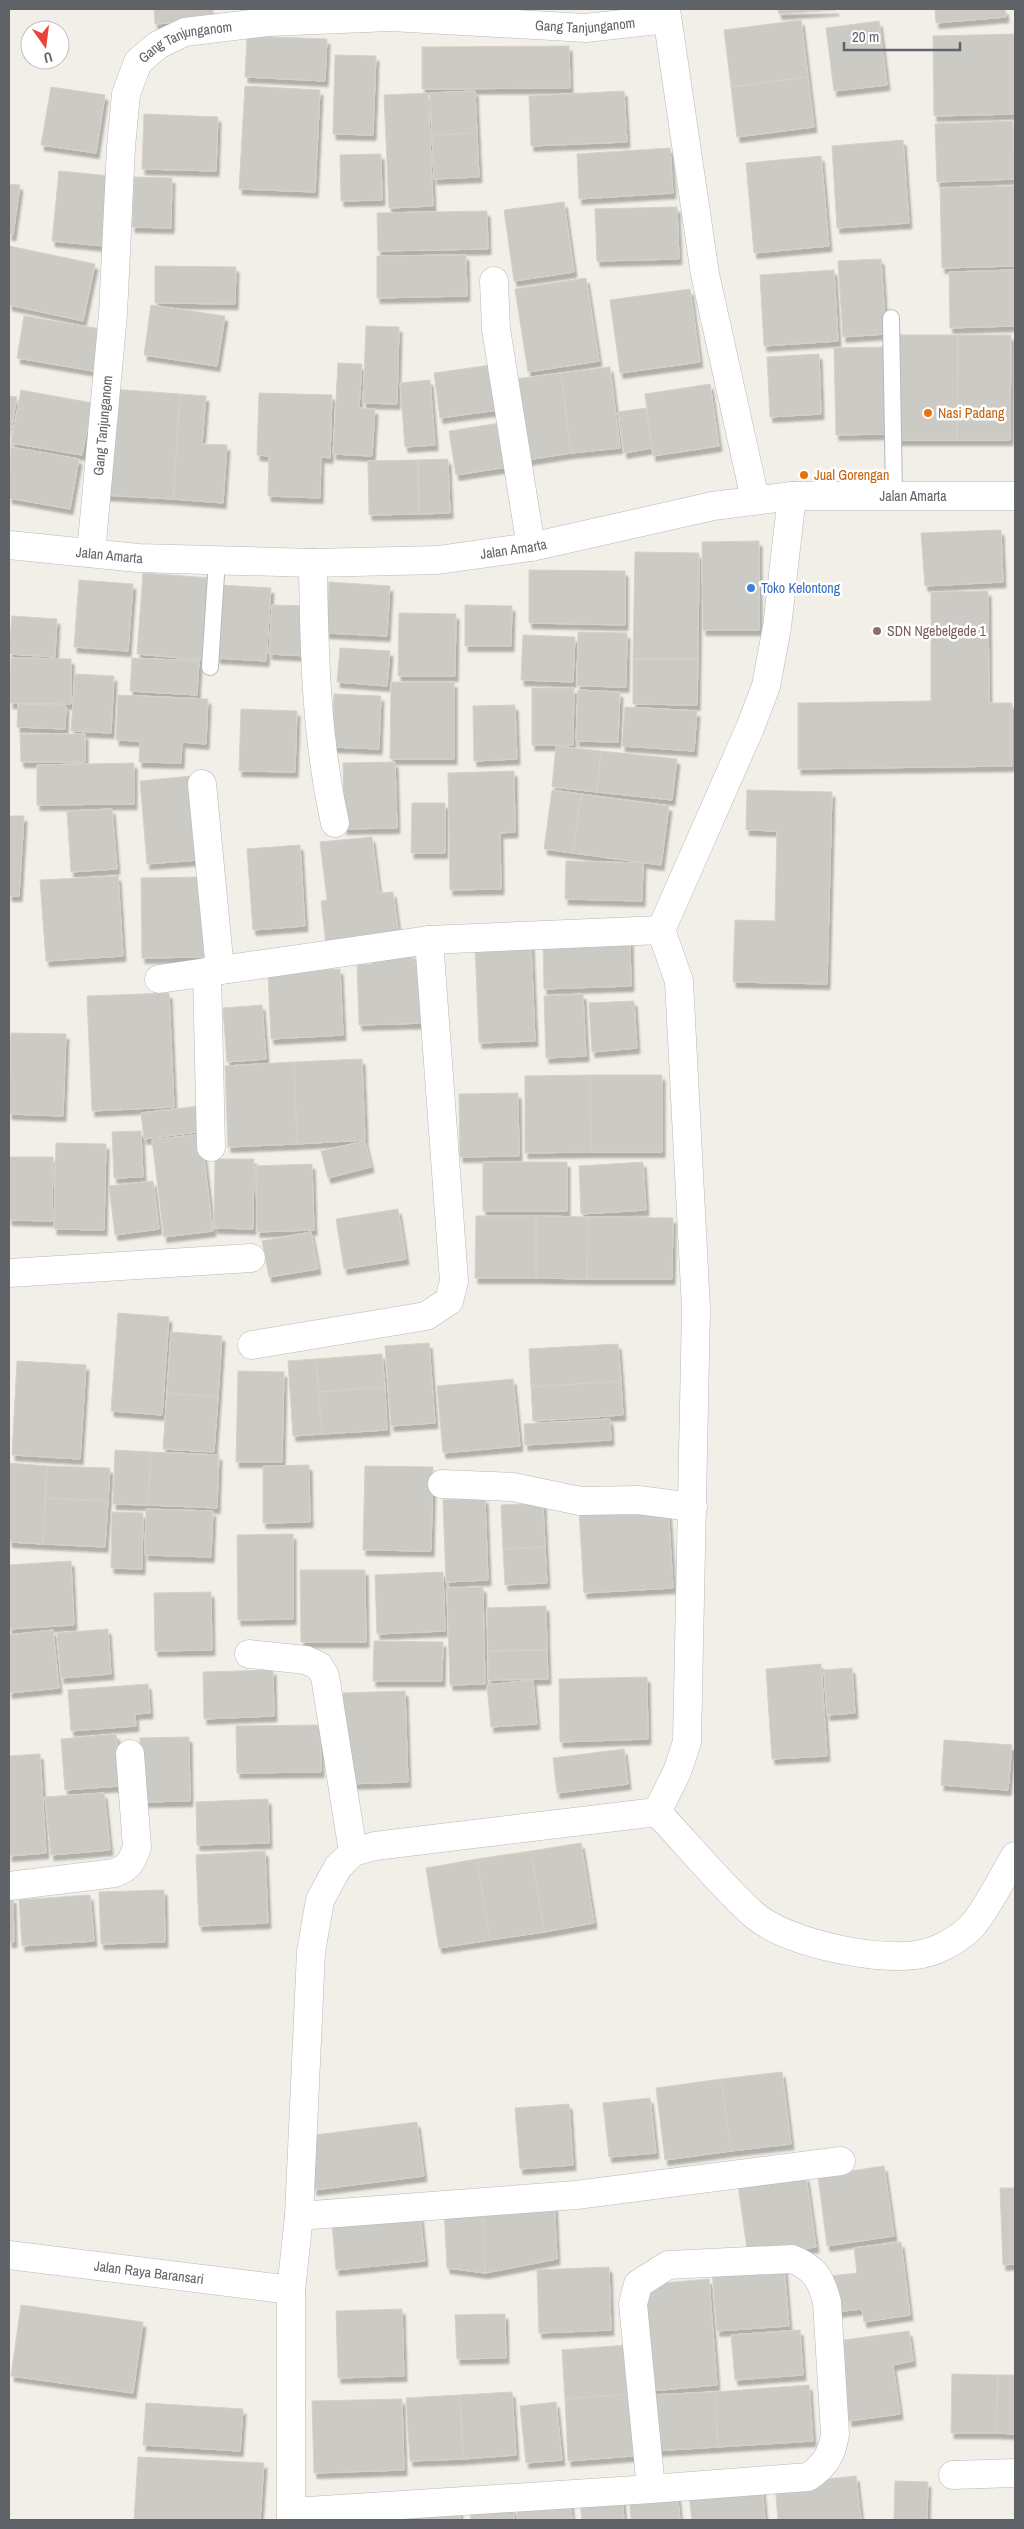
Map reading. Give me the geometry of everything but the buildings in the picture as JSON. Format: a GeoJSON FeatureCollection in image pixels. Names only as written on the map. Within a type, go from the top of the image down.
{"type":"FeatureCollection","features":[{"type":"Feature","properties":{"kind":"street","name":"Gang Tanjunganom"},"geometry":{"type":"LineString","coordinates":[[91,553],[113,314],[120,147],[126,94],[138,62],[158,45],[185,32],[267,22],[390,13],[586,28],[666,14]]}},
{"type":"Feature","properties":{"kind":"street"},"geometry":{"type":"LineString","coordinates":[[666,14],[705,274],[755,499]]}},
{"type":"Feature","properties":{"kind":"street"},"geometry":{"type":"LineString","coordinates":[[494,281],[496,329],[531,547]]}},
{"type":"Feature","properties":{"kind":"street"},"geometry":{"type":"LineString","coordinates":[[657,1812],[678,1772],[687,1742],[696,1309],[679,981],[661,930],[750,728],[766,686],[778,617],[792,496]]}},
{"type":"Feature","properties":{"kind":"street","name":"Jalan Amarta"},"geometry":{"type":"LineString","coordinates":[[9,545],[138,558],[313,563],[438,560],[531,547],[713,506],[755,499],[792,496],[1015,496]]}},
{"type":"Feature","properties":{"kind":"street"},"geometry":{"type":"LineString","coordinates":[[313,563],[317,704],[327,787],[334,823]]}},
{"type":"Feature","properties":{"kind":"street"},"geometry":{"type":"LineString","coordinates":[[202,784],[213,971],[211,1146]]}},
{"type":"Feature","properties":{"kind":"street"},"geometry":{"type":"LineString","coordinates":[[159,979],[429,940],[661,930]]}},
{"type":"Feature","properties":{"kind":"street"},"geometry":{"type":"LineString","coordinates":[[252,1345],[426,1316],[449,1300],[454,1281],[429,940]]}},
{"type":"Feature","properties":{"kind":"street"},"geometry":{"type":"LineString","coordinates":[[9,1273],[252,1258]]}},
{"type":"Feature","properties":{"kind":"street"},"geometry":{"type":"LineString","coordinates":[[442,1484],[513,1487],[580,1501],[638,1500],[693,1507]]}},
{"type":"Feature","properties":{"kind":"street"},"geometry":{"type":"LineString","coordinates":[[249,1654],[306,1660],[319,1666],[325,1676],[352,1852]]}},
{"type":"Feature","properties":{"kind":"street"},"geometry":{"type":"LineString","coordinates":[[9,1886],[115,1874],[125,1869],[132,1862],[137,1848],[130,1754]]}},
{"type":"Feature","properties":{"kind":"street"},"geometry":{"type":"LineString","coordinates":[[652,2489],[632,2304],[638,2284],[668,2266],[792,2259],[808,2265],[822,2284],[827,2302],[835,2434],[832,2449],[826,2461],[808,2477],[652,2489],[291,2516],[291,2290],[299,2216],[311,1952],[320,1900],[338,1867],[352,1852],[395,1844],[657,1812]]}},
{"type":"Feature","properties":{"kind":"street"},"geometry":{"type":"LineString","coordinates":[[657,1812],[753,1914],[777,1931],[810,1942],[882,1956],[916,1955],[947,1945],[972,1926],[1015,1856]]}},
{"type":"Feature","properties":{"kind":"street"},"geometry":{"type":"LineString","coordinates":[[299,2216],[576,2195],[841,2161]]}},
{"type":"Feature","properties":{"kind":"street","name":"Jalan Raya Baransari"},"geometry":{"type":"LineString","coordinates":[[9,2255],[291,2290]]}},
{"type":"Feature","properties":{"kind":"street"},"geometry":{"type":"LineString","coordinates":[[953,2475],[1015,2473]]}},
{"type":"Feature","properties":{"kind":"lane"},"geometry":{"type":"LineString","coordinates":[[891,318],[894,495]]}},
{"type":"Feature","properties":{"kind":"lane"},"geometry":{"type":"LineString","coordinates":[[210,666],[217,560]]}},
{"type":"Feature","properties":{"kind":"place","name":"Nasi Padang"},"geometry":{"type":"Point","coordinates":[928,413]}},
{"type":"Feature","properties":{"kind":"place","name":"Jual Gorengan"},"geometry":{"type":"Point","coordinates":[804,475]}},
{"type":"Feature","properties":{"kind":"place","name":"Toko Kelontong"},"geometry":{"type":"Point","coordinates":[751,588]}},
{"type":"Feature","properties":{"kind":"place","name":"SDN Ngebelgede 1"},"geometry":{"type":"Point","coordinates":[877,631]}}]}
